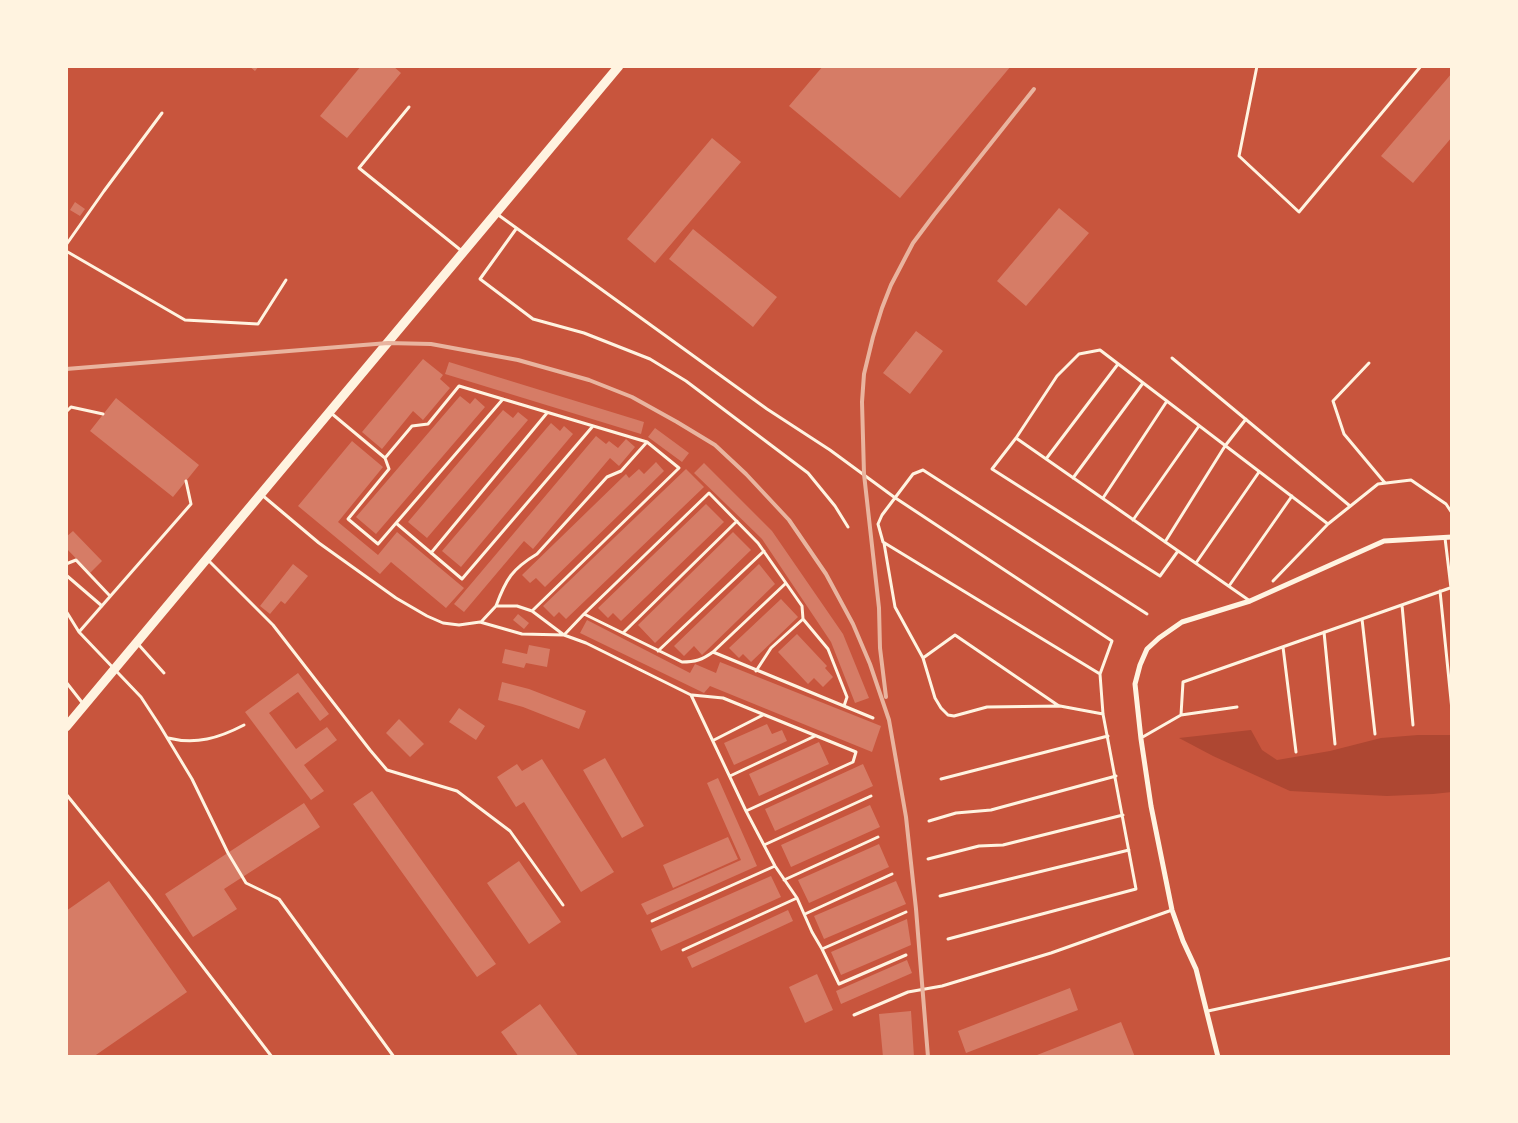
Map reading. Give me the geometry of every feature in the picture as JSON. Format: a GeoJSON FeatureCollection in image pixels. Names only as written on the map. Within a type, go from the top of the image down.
{"type":"FeatureCollection","features":[{"type":"Feature","properties":{"kind":"street"},"geometry":{"type":"LineString","coordinates":[[66,727],[619,66]]}},
{"type":"Feature","properties":{"kind":"street"},"geometry":{"type":"LineString","coordinates":[[1218,1057],[1196,969],[1172,910],[1151,806],[1135,684],[1147,649],[1182,622],[1250,601],[1384,541],[1452,537]]}},
{"type":"Feature","properties":{"kind":"lane"},"geometry":{"type":"LineString","coordinates":[[1257,66],[1239,156],[1299,212],[1421,66]]}},
{"type":"Feature","properties":{"kind":"lane"},"geometry":{"type":"LineString","coordinates":[[410,107],[359,168],[464,252]]}},
{"type":"Feature","properties":{"kind":"lane"},"geometry":{"type":"LineString","coordinates":[[66,245],[162,113]]}},
{"type":"Feature","properties":{"kind":"lane"},"geometry":{"type":"LineString","coordinates":[[496,213],[759,403],[830,450],[894,497],[1112,641],[1100,674],[1103,714],[1136,889],[948,939]]}},
{"type":"Feature","properties":{"kind":"lane"},"geometry":{"type":"LineString","coordinates":[[516,229],[480,278],[533,319],[584,333],[650,359],[686,381],[808,473],[835,506],[848,528]]}},
{"type":"Feature","properties":{"kind":"lane"},"geometry":{"type":"LineString","coordinates":[[66,251],[185,320],[258,324],[286,280]]}},
{"type":"Feature","properties":{"kind":"lane"},"geometry":{"type":"LineString","coordinates":[[1178,551],[1160,576],[992,470],[1016,438],[1057,376],[1079,354],[1100,350],[1328,524]]}},
{"type":"Feature","properties":{"kind":"lane"},"geometry":{"type":"LineString","coordinates":[[1172,358],[1350,506]]}},
{"type":"Feature","properties":{"kind":"lane"},"geometry":{"type":"LineString","coordinates":[[1369,363],[1333,401],[1344,434],[1385,483]]}},
{"type":"Feature","properties":{"kind":"lane"},"geometry":{"type":"LineString","coordinates":[[1046,459],[1118,364]]}},
{"type":"Feature","properties":{"kind":"lane"},"geometry":{"type":"LineString","coordinates":[[1073,478],[1143,383]]}},
{"type":"Feature","properties":{"kind":"lane"},"geometry":{"type":"LineString","coordinates":[[385,458],[412,426],[428,424],[459,386],[647,442],[679,468],[532,611]]}},
{"type":"Feature","properties":{"kind":"lane"},"geometry":{"type":"LineString","coordinates":[[330,412],[385,458],[389,469],[348,519],[378,544],[503,399]]}},
{"type":"Feature","properties":{"kind":"lane"},"geometry":{"type":"LineString","coordinates":[[1103,498],[1167,401]]}},
{"type":"Feature","properties":{"kind":"lane"},"geometry":{"type":"LineString","coordinates":[[66,412],[70,407],[103,414]]}},
{"type":"Feature","properties":{"kind":"lane"},"geometry":{"type":"LineString","coordinates":[[431,553],[548,413]]}},
{"type":"Feature","properties":{"kind":"lane"},"geometry":{"type":"LineString","coordinates":[[1165,542],[1226,446],[1246,419]]}},
{"type":"Feature","properties":{"kind":"lane"},"geometry":{"type":"LineString","coordinates":[[396,523],[462,579],[593,426]]}},
{"type":"Feature","properties":{"kind":"lane"},"geometry":{"type":"LineString","coordinates":[[1133,520],[1199,426]]}},
{"type":"Feature","properties":{"kind":"lane"},"geometry":{"type":"LineString","coordinates":[[1016,438],[1250,601]]}},
{"type":"Feature","properties":{"kind":"lane"},"geometry":{"type":"LineString","coordinates":[[480,622],[496,606],[505,582],[523,562],[537,554],[607,477],[621,471],[647,442]]}},
{"type":"Feature","properties":{"kind":"lane"},"geometry":{"type":"LineString","coordinates":[[1103,714],[1060,706],[987,707],[954,716],[948,715],[935,698],[923,658],[895,607],[878,524],[894,497],[913,474],[923,470],[1147,614]]}},
{"type":"Feature","properties":{"kind":"lane"},"geometry":{"type":"LineString","coordinates":[[1196,563],[1259,472]]}},
{"type":"Feature","properties":{"kind":"lane"},"geometry":{"type":"LineString","coordinates":[[1273,581],[1328,524],[1378,484],[1411,480],[1446,504],[1452,513]]}},
{"type":"Feature","properties":{"kind":"lane"},"geometry":{"type":"LineString","coordinates":[[79,632],[191,504],[186,481]]}},
{"type":"Feature","properties":{"kind":"lane"},"geometry":{"type":"LineString","coordinates":[[261,494],[319,543],[396,598],[444,623],[459,625],[480,622],[522,634],[564,635],[709,493],[758,543],[802,606],[803,619],[828,648],[847,697],[844,706]]}},
{"type":"Feature","properties":{"kind":"lane"},"geometry":{"type":"LineString","coordinates":[[1229,586],[1292,496]]}},
{"type":"Feature","properties":{"kind":"lane"},"geometry":{"type":"LineString","coordinates":[[623,633],[737,521]]}},
{"type":"Feature","properties":{"kind":"lane"},"geometry":{"type":"LineString","coordinates":[[1181,716],[1183,682],[1451,588],[1445,537]]}},
{"type":"Feature","properties":{"kind":"lane"},"geometry":{"type":"LineString","coordinates":[[883,542],[1100,674]]}},
{"type":"Feature","properties":{"kind":"lane"},"geometry":{"type":"LineString","coordinates":[[658,651],[764,551]]}},
{"type":"Feature","properties":{"kind":"lane"},"geometry":{"type":"LineString","coordinates":[[207,559],[273,625],[387,770],[458,791],[510,831],[563,905]]}},
{"type":"Feature","properties":{"kind":"lane"},"geometry":{"type":"LineString","coordinates":[[66,564],[76,560],[110,596]]}},
{"type":"Feature","properties":{"kind":"lane"},"geometry":{"type":"LineString","coordinates":[[66,575],[102,606]]}},
{"type":"Feature","properties":{"kind":"lane"},"geometry":{"type":"LineString","coordinates":[[584,614],[682,662],[695,662],[704,659],[713,652],[786,584]]}},
{"type":"Feature","properties":{"kind":"lane"},"geometry":{"type":"LineString","coordinates":[[1440,591],[1452,710]]}},
{"type":"Feature","properties":{"kind":"lane"},"geometry":{"type":"LineString","coordinates":[[1402,605],[1413,725]]}},
{"type":"Feature","properties":{"kind":"lane"},"geometry":{"type":"LineString","coordinates":[[496,606],[517,606],[532,611],[564,635],[586,643],[692,695],[723,698],[856,752],[853,762],[746,811]]}},
{"type":"Feature","properties":{"kind":"lane"},"geometry":{"type":"LineString","coordinates":[[66,611],[79,632],[141,697],[192,779],[228,853],[246,883],[279,899],[394,1057]]}},
{"type":"Feature","properties":{"kind":"lane"},"geometry":{"type":"LineString","coordinates":[[756,671],[771,648],[803,619]]}},
{"type":"Feature","properties":{"kind":"lane"},"geometry":{"type":"LineString","coordinates":[[1362,619],[1375,734]]}},
{"type":"Feature","properties":{"kind":"lane"},"geometry":{"type":"LineString","coordinates":[[1324,632],[1335,744]]}},
{"type":"Feature","properties":{"kind":"lane"},"geometry":{"type":"LineString","coordinates":[[923,658],[955,635],[1060,706]]}},
{"type":"Feature","properties":{"kind":"lane"},"geometry":{"type":"LineString","coordinates":[[137,643],[164,673]]}},
{"type":"Feature","properties":{"kind":"lane"},"geometry":{"type":"LineString","coordinates":[[1284,647],[1296,752]]}},
{"type":"Feature","properties":{"kind":"lane"},"geometry":{"type":"LineString","coordinates":[[713,652],[873,718]]}},
{"type":"Feature","properties":{"kind":"lane"},"geometry":{"type":"LineString","coordinates":[[67,685],[84,705]]}},
{"type":"Feature","properties":{"kind":"lane"},"geometry":{"type":"LineString","coordinates":[[692,695],[746,811],[775,866],[797,898],[839,984],[906,955]]}},
{"type":"Feature","properties":{"kind":"lane"},"geometry":{"type":"LineString","coordinates":[[1141,739],[1181,716],[1237,707]]}},
{"type":"Feature","properties":{"kind":"lane"},"geometry":{"type":"LineString","coordinates":[[714,740],[763,714]]}},
{"type":"Feature","properties":{"kind":"lane"},"geometry":{"type":"LineString","coordinates":[[167,738],[182,742],[220,737],[244,725]]}},
{"type":"Feature","properties":{"kind":"lane"},"geometry":{"type":"LineString","coordinates":[[730,776],[816,736]]}},
{"type":"Feature","properties":{"kind":"lane"},"geometry":{"type":"LineString","coordinates":[[941,779],[1108,736]]}},
{"type":"Feature","properties":{"kind":"lane"},"geometry":{"type":"LineString","coordinates":[[929,821],[956,812],[991,810],[1116,776]]}},
{"type":"Feature","properties":{"kind":"lane"},"geometry":{"type":"LineString","coordinates":[[66,794],[148,895],[272,1057]]}},
{"type":"Feature","properties":{"kind":"lane"},"geometry":{"type":"LineString","coordinates":[[764,845],[871,796]]}},
{"type":"Feature","properties":{"kind":"lane"},"geometry":{"type":"LineString","coordinates":[[928,859],[979,846],[1003,845],[1123,815]]}},
{"type":"Feature","properties":{"kind":"lane"},"geometry":{"type":"LineString","coordinates":[[784,880],[878,837]]}},
{"type":"Feature","properties":{"kind":"lane"},"geometry":{"type":"LineString","coordinates":[[940,896],[1129,850]]}},
{"type":"Feature","properties":{"kind":"lane"},"geometry":{"type":"LineString","coordinates":[[652,921],[775,866]]}},
{"type":"Feature","properties":{"kind":"lane"},"geometry":{"type":"LineString","coordinates":[[805,914],[892,874]]}},
{"type":"Feature","properties":{"kind":"lane"},"geometry":{"type":"LineString","coordinates":[[683,950],[797,898]]}},
{"type":"Feature","properties":{"kind":"lane"},"geometry":{"type":"LineString","coordinates":[[854,1015],[908,992],[942,986],[1051,953],[1172,910]]}},
{"type":"Feature","properties":{"kind":"lane"},"geometry":{"type":"LineString","coordinates":[[822,949],[906,912]]}},
{"type":"Feature","properties":{"kind":"lane"},"geometry":{"type":"LineString","coordinates":[[1208,1011],[1452,958]]}},
{"type":"Feature","properties":{"kind":"shaded area"},"geometry":{"type":"Polygon","coordinates":[[[1251,730],[1262,750],[1277,760],[1330,751],[1381,738],[1452,735],[1452,792],[1387,796],[1290,791],[1213,756],[1179,738],[1251,730]]]}},
{"type":"Feature","properties":{"kind":"building"},"geometry":{"type":"Polygon","coordinates":[[[249,66],[259,66],[255,71],[249,66]]]}},
{"type":"Feature","properties":{"kind":"building"},"geometry":{"type":"Polygon","coordinates":[[[361,66],[393,66],[401,73],[347,138],[320,116],[361,66]]]}},
{"type":"Feature","properties":{"kind":"building"},"geometry":{"type":"Polygon","coordinates":[[[823,66],[1011,66],[900,198],[789,106],[823,66]]]}},
{"type":"Feature","properties":{"kind":"building"},"geometry":{"type":"Polygon","coordinates":[[[1452,73],[1452,137],[1413,183],[1381,156],[1452,73]]]}},
{"type":"Feature","properties":{"kind":"building"},"geometry":{"type":"Polygon","coordinates":[[[712,138],[741,162],[655,263],[627,239],[712,138]]]}},
{"type":"Feature","properties":{"kind":"building"},"geometry":{"type":"Polygon","coordinates":[[[75,202],[85,209],[80,216],[70,210],[75,202]]]}},
{"type":"Feature","properties":{"kind":"building"},"geometry":{"type":"Polygon","coordinates":[[[1059,208],[1089,233],[1026,306],[997,281],[1059,208]]]}},
{"type":"Feature","properties":{"kind":"building"},"geometry":{"type":"Polygon","coordinates":[[[693,229],[777,297],[753,327],[669,259],[693,229]]]}},
{"type":"Feature","properties":{"kind":"building"},"geometry":{"type":"Polygon","coordinates":[[[916,331],[943,351],[910,394],[883,373],[916,331]]]}},
{"type":"Feature","properties":{"kind":"building"},"geometry":{"type":"Polygon","coordinates":[[[423,359],[443,375],[440,379],[450,388],[423,420],[413,411],[382,449],[362,432],[423,359]]]}},
{"type":"Feature","properties":{"kind":"building"},"geometry":{"type":"Polygon","coordinates":[[[449,362],[644,422],[641,434],[445,374],[449,362]]]}},
{"type":"Feature","properties":{"kind":"building"},"geometry":{"type":"Polygon","coordinates":[[[460,396],[470,404],[475,398],[485,407],[376,534],[356,517],[460,396]]]}},
{"type":"Feature","properties":{"kind":"building"},"geometry":{"type":"Polygon","coordinates":[[[116,398],[199,465],[173,497],[90,431],[116,398]]]}},
{"type":"Feature","properties":{"kind":"building"},"geometry":{"type":"Polygon","coordinates":[[[503,410],[513,418],[518,412],[528,420],[427,538],[408,522],[503,410]]]}},
{"type":"Feature","properties":{"kind":"building"},"geometry":{"type":"Polygon","coordinates":[[[551,423],[560,431],[564,426],[573,434],[461,567],[442,551],[551,423]]]}},
{"type":"Feature","properties":{"kind":"building"},"geometry":{"type":"Polygon","coordinates":[[[655,428],[689,453],[682,462],[648,437],[655,428]]]}},
{"type":"Feature","properties":{"kind":"building"},"geometry":{"type":"Polygon","coordinates":[[[596,436],[606,444],[609,441],[618,448],[626,439],[635,447],[619,466],[610,458],[533,549],[524,541],[464,612],[454,604],[596,436]]]}},
{"type":"Feature","properties":{"kind":"building"},"geometry":{"type":"Polygon","coordinates":[[[352,441],[383,467],[338,522],[378,555],[397,532],[464,588],[446,608],[391,562],[380,574],[298,506],[352,441]]]}},
{"type":"Feature","properties":{"kind":"building"},"geometry":{"type":"Polygon","coordinates":[[[656,462],[664,471],[545,587],[536,578],[530,583],[522,575],[626,474],[629,478],[639,469],[644,474],[656,462]]]}},
{"type":"Feature","properties":{"kind":"building"},"geometry":{"type":"Polygon","coordinates":[[[704,463],[772,531],[843,634],[869,698],[855,703],[831,642],[762,539],[694,473],[704,463]]]}},
{"type":"Feature","properties":{"kind":"building"},"geometry":{"type":"Polygon","coordinates":[[[686,469],[704,487],[566,619],[559,612],[554,617],[543,606],[686,469]]]}},
{"type":"Feature","properties":{"kind":"building"},"geometry":{"type":"Polygon","coordinates":[[[706,504],[724,522],[621,621],[613,613],[608,618],[598,608],[706,504]]]}},
{"type":"Feature","properties":{"kind":"building"},"geometry":{"type":"Polygon","coordinates":[[[73,531],[102,561],[90,573],[66,548],[66,537],[73,531]]]}},
{"type":"Feature","properties":{"kind":"building"},"geometry":{"type":"Polygon","coordinates":[[[733,532],[751,550],[655,643],[638,625],[733,532]]]}},
{"type":"Feature","properties":{"kind":"building"},"geometry":{"type":"Polygon","coordinates":[[[293,564],[308,576],[285,604],[281,601],[270,614],[260,606],[293,564]]]}},
{"type":"Feature","properties":{"kind":"building"},"geometry":{"type":"Polygon","coordinates":[[[759,564],[775,584],[702,655],[694,646],[684,656],[674,646],[759,564]]]}},
{"type":"Feature","properties":{"kind":"building"},"geometry":{"type":"Polygon","coordinates":[[[781,599],[798,617],[751,662],[743,654],[739,658],[729,648],[781,599]]]}},
{"type":"Feature","properties":{"kind":"building"},"geometry":{"type":"Polygon","coordinates":[[[518,614],[529,623],[524,629],[513,620],[518,614]]]}},
{"type":"Feature","properties":{"kind":"building"},"geometry":{"type":"Polygon","coordinates":[[[587,620],[690,673],[695,664],[716,673],[720,662],[881,726],[872,752],[710,686],[704,693],[580,633],[587,620]]]}},
{"type":"Feature","properties":{"kind":"building"},"geometry":{"type":"Polygon","coordinates":[[[797,634],[827,666],[825,668],[833,677],[823,687],[814,678],[808,684],[778,652],[797,634]]]}},
{"type":"Feature","properties":{"kind":"building"},"geometry":{"type":"Polygon","coordinates":[[[529,645],[550,649],[547,667],[526,663],[524,668],[502,663],[505,649],[527,654],[529,645]]]}},
{"type":"Feature","properties":{"kind":"building"},"geometry":{"type":"Polygon","coordinates":[[[298,673],[329,714],[320,721],[298,692],[269,713],[296,749],[327,727],[337,740],[304,765],[324,791],[311,800],[245,712],[298,673]]]}},
{"type":"Feature","properties":{"kind":"building"},"geometry":{"type":"Polygon","coordinates":[[[502,682],[529,689],[586,711],[579,729],[523,707],[498,700],[502,682]]]}},
{"type":"Feature","properties":{"kind":"building"},"geometry":{"type":"Polygon","coordinates":[[[459,708],[485,726],[476,740],[449,722],[459,708]]]}},
{"type":"Feature","properties":{"kind":"building"},"geometry":{"type":"Polygon","coordinates":[[[399,719],[424,744],[410,757],[386,733],[399,719]]]}},
{"type":"Feature","properties":{"kind":"building"},"geometry":{"type":"Polygon","coordinates":[[[767,724],[772,734],[782,730],[787,741],[734,765],[724,743],[767,724]]]}},
{"type":"Feature","properties":{"kind":"building"},"geometry":{"type":"Polygon","coordinates":[[[819,742],[829,764],[759,796],[749,774],[819,742]]]}},
{"type":"Feature","properties":{"kind":"building"},"geometry":{"type":"Polygon","coordinates":[[[605,758],[644,826],[622,838],[583,770],[605,758]]]}},
{"type":"Feature","properties":{"kind":"building"},"geometry":{"type":"Polygon","coordinates":[[[542,759],[614,872],[581,892],[524,802],[516,807],[497,777],[517,764],[522,771],[542,759]]]}},
{"type":"Feature","properties":{"kind":"building"},"geometry":{"type":"Polygon","coordinates":[[[863,764],[873,786],[775,831],[765,809],[863,764]]]}},
{"type":"Feature","properties":{"kind":"building"},"geometry":{"type":"Polygon","coordinates":[[[718,778],[757,866],[647,915],[641,904],[741,860],[707,783],[718,778]]]}},
{"type":"Feature","properties":{"kind":"building"},"geometry":{"type":"Polygon","coordinates":[[[372,791],[496,964],[477,977],[353,804],[372,791]]]}},
{"type":"Feature","properties":{"kind":"building"},"geometry":{"type":"Polygon","coordinates":[[[304,803],[320,827],[224,889],[237,909],[193,937],[165,894],[304,803]]]}},
{"type":"Feature","properties":{"kind":"building"},"geometry":{"type":"Polygon","coordinates":[[[870,805],[880,827],[791,867],[781,845],[870,805]]]}},
{"type":"Feature","properties":{"kind":"building"},"geometry":{"type":"Polygon","coordinates":[[[728,837],[738,859],[673,888],[663,865],[728,837]]]}},
{"type":"Feature","properties":{"kind":"building"},"geometry":{"type":"Polygon","coordinates":[[[879,844],[889,867],[809,903],[798,880],[879,844]]]}},
{"type":"Feature","properties":{"kind":"building"},"geometry":{"type":"Polygon","coordinates":[[[519,861],[561,922],[529,944],[487,883],[519,861]]]}},
{"type":"Feature","properties":{"kind":"building"},"geometry":{"type":"Polygon","coordinates":[[[771,876],[781,897],[661,951],[651,929],[771,876]]]}},
{"type":"Feature","properties":{"kind":"building"},"geometry":{"type":"Polygon","coordinates":[[[109,881],[187,992],[93,1057],[66,1057],[66,911],[109,881]]]}},
{"type":"Feature","properties":{"kind":"building"},"geometry":{"type":"Polygon","coordinates":[[[896,881],[906,904],[824,939],[814,916],[896,881]]]}},
{"type":"Feature","properties":{"kind":"building"},"geometry":{"type":"Polygon","coordinates":[[[788,910],[793,921],[692,968],[687,957],[788,910]]]}},
{"type":"Feature","properties":{"kind":"building"},"geometry":{"type":"Polygon","coordinates":[[[907,919],[911,945],[841,975],[831,952],[907,919]]]}},
{"type":"Feature","properties":{"kind":"building"},"geometry":{"type":"Polygon","coordinates":[[[907,960],[912,973],[841,1004],[836,991],[907,960]]]}},
{"type":"Feature","properties":{"kind":"building"},"geometry":{"type":"Polygon","coordinates":[[[817,974],[833,1010],[805,1023],[789,987],[817,974]]]}},
{"type":"Feature","properties":{"kind":"building"},"geometry":{"type":"Polygon","coordinates":[[[1070,988],[1078,1010],[966,1053],[958,1031],[1070,988]]]}},
{"type":"Feature","properties":{"kind":"building"},"geometry":{"type":"Polygon","coordinates":[[[540,1004],[579,1057],[519,1057],[501,1032],[540,1004]]]}},
{"type":"Feature","properties":{"kind":"building"},"geometry":{"type":"Polygon","coordinates":[[[911,1011],[914,1057],[883,1057],[879,1014],[911,1011]]]}},
{"type":"Feature","properties":{"kind":"building"},"geometry":{"type":"Polygon","coordinates":[[[1121,1022],[1135,1057],[1032,1057],[1121,1022]]]}},
{"type":"Feature","properties":{"kind":"railway"},"geometry":{"type":"LineString","coordinates":[[886,697],[880,648],[879,608],[864,474],[862,402],[864,374],[873,337],[891,285],[913,243],[1034,89]]}},
{"type":"Feature","properties":{"kind":"railway"},"geometry":{"type":"LineString","coordinates":[[66,369],[388,343],[431,344],[518,360],[589,380],[632,397],[715,445],[746,474],[789,520],[826,574],[853,624],[870,664],[889,720],[906,817],[916,909],[928,1057]]}}]}
